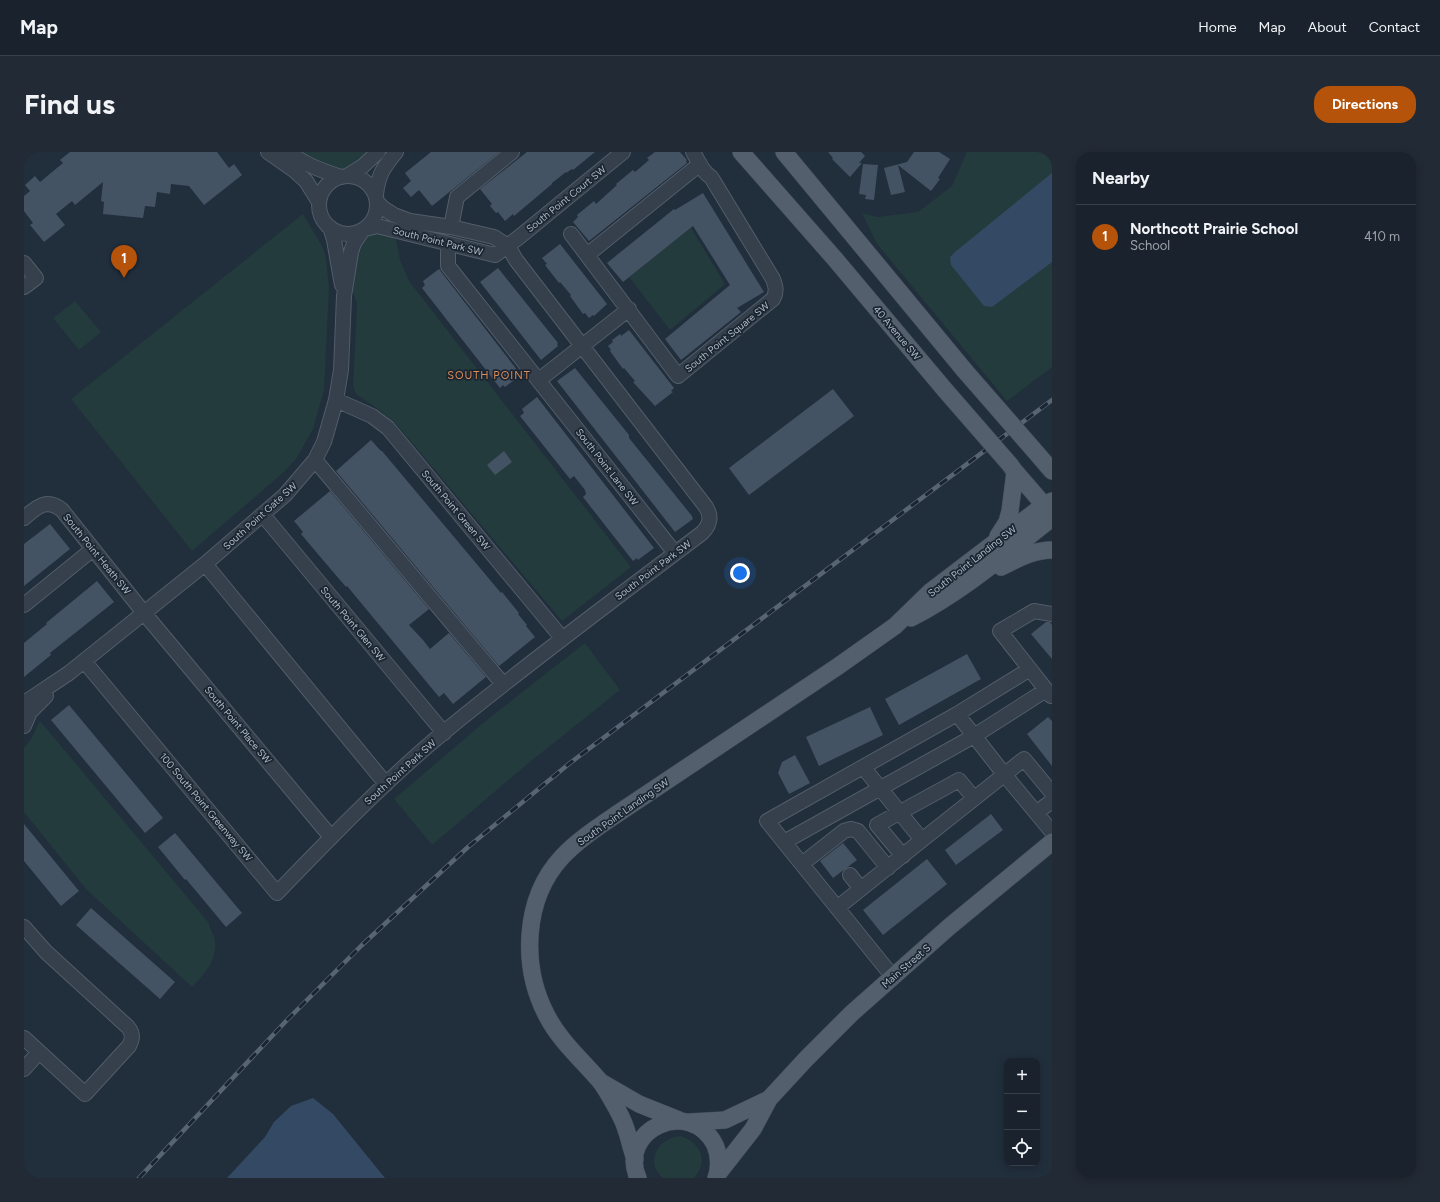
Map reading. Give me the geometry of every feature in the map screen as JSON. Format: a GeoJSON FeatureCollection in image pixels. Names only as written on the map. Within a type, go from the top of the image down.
{"type":"FeatureCollection","features":[{"type":"Feature","properties":{"kind":"main road","name":"40 Avenue SW"},"geometry":{"type":"LineString","coordinates":[[741,152],[835,260],[1013,470],[1050,509]]}},
{"type":"Feature","properties":{"kind":"main road"},"geometry":{"type":"LineString","coordinates":[[784,154],[965,371],[1052,471]]}},
{"type":"Feature","properties":{"kind":"main road"},"geometry":{"type":"LineString","coordinates":[[994,543],[1007,522],[1010,511],[1013,470]]}},
{"type":"Feature","properties":{"kind":"main road","name":"South Point Landing SW"},"geometry":{"type":"LineString","coordinates":[[895,626],[930,592],[994,543],[1050,509]]}},
{"type":"Feature","properties":{"kind":"main road","name":"South Point Landing SW"},"geometry":{"type":"LineString","coordinates":[[684,1121],[639,1104],[600,1081],[575,1056],[547,1017],[537,993],[530,967],[530,933],[535,906],[544,880],[562,857],[587,835],[837,667],[895,626],[934,606],[968,582],[1050,509]]}},
{"type":"Feature","properties":{"kind":"main road"},"geometry":{"type":"LineString","coordinates":[[968,582],[1028,554],[1039,550],[1052,550]]}},
{"type":"Feature","properties":{"kind":"main road","name":"Main Street S"},"geometry":{"type":"LineString","coordinates":[[716,1177],[753,1129],[769,1099],[852,1013],[949,927],[1052,842]]}},
{"type":"Feature","properties":{"kind":"main road","name":"South Point Landing SW"},"geometry":{"type":"LineString","coordinates":[[600,1081],[622,1119],[635,1159],[638,1178]]}},
{"type":"Feature","properties":{"kind":"main road","name":"Main Street S"},"geometry":{"type":"LineString","coordinates":[[684,1121],[725,1120],[769,1099]]}},
{"type":"Feature","properties":{"kind":"main road"},"geometry":{"type":"LineString","coordinates":[[635,1159],[637,1147],[644,1136],[654,1127],[666,1122],[684,1121],[701,1128],[711,1137],[717,1149],[719,1162],[716,1177]]}},
{"type":"Feature","properties":{"kind":"street"},"geometry":{"type":"LineString","coordinates":[[268,152],[295,171],[306,181],[319,202]]}},
{"type":"Feature","properties":{"kind":"street"},"geometry":{"type":"LineString","coordinates":[[288,152],[302,162],[316,169],[344,176],[356,177],[365,181],[372,187],[377,199]]}},
{"type":"Feature","properties":{"kind":"street"},"geometry":{"type":"LineString","coordinates":[[378,152],[363,166],[333,180],[326,186],[319,202],[320,213],[326,223],[337,232],[354,234],[364,230],[371,223],[375,217],[378,181],[382,171],[396,152]]}},
{"type":"Feature","properties":{"kind":"street"},"geometry":{"type":"LineString","coordinates":[[451,227],[457,197],[512,152]]}},
{"type":"Feature","properties":{"kind":"street","name":"South Point Court SW"},"geometry":{"type":"LineString","coordinates":[[508,246],[623,152]]}},
{"type":"Feature","properties":{"kind":"street","name":"South Point Square SW"},"geometry":{"type":"LineString","coordinates":[[571,234],[678,376],[773,299],[776,293],[776,286],[773,280],[711,177],[708,176],[697,158],[587,255]]}},
{"type":"Feature","properties":{"kind":"street","name":"South Point Park SW"},"geometry":{"type":"LineString","coordinates":[[331,837],[386,784],[444,732],[562,638],[705,530],[710,520],[708,510],[516,260],[508,246],[494,237],[451,227],[410,221],[394,215],[383,208],[377,199]]}},
{"type":"Feature","properties":{"kind":"street","name":"South Point Park SW"},"geometry":{"type":"LineString","coordinates":[[364,230],[377,226],[495,255],[508,246]]}},
{"type":"Feature","properties":{"kind":"street","name":"South Point Gate SW"},"geometry":{"type":"LineString","coordinates":[[330,227],[334,240],[344,296]]}},
{"type":"Feature","properties":{"kind":"street","name":"South Point Gate SW"},"geometry":{"type":"LineString","coordinates":[[24,703],[69,673],[205,564],[285,495],[315,460],[324,442],[336,400],[341,370],[344,296],[351,252],[354,243],[364,230]]}},
{"type":"Feature","properties":{"kind":"street","name":"South Point Lane SW"},"geometry":{"type":"LineString","coordinates":[[448,250],[448,266],[675,553]]}},
{"type":"Feature","properties":{"kind":"street"},"geometry":{"type":"LineString","coordinates":[[24,263],[36,278],[24,288]]}},
{"type":"Feature","properties":{"kind":"street"},"geometry":{"type":"LineString","coordinates":[[539,380],[629,309]]}},
{"type":"Feature","properties":{"kind":"street","name":"South Point Green SW"},"geometry":{"type":"LineString","coordinates":[[336,400],[372,416],[388,428],[562,638]]}},
{"type":"Feature","properties":{"kind":"street"},"geometry":{"type":"LineString","coordinates":[[315,460],[503,684]]}},
{"type":"Feature","properties":{"kind":"street","name":"South Point Heath SW"},"geometry":{"type":"LineString","coordinates":[[24,518],[40,506],[48,504],[57,506],[62,510],[144,613]]}},
{"type":"Feature","properties":{"kind":"street","name":"South Point Glen SW"},"geometry":{"type":"LineString","coordinates":[[262,515],[444,732]]}},
{"type":"Feature","properties":{"kind":"street"},"geometry":{"type":"LineString","coordinates":[[24,605],[93,549]]}},
{"type":"Feature","properties":{"kind":"street"},"geometry":{"type":"LineString","coordinates":[[205,564],[386,784]]}},
{"type":"Feature","properties":{"kind":"street"},"geometry":{"type":"LineString","coordinates":[[784,842],[1049,693],[1000,631],[1034,611],[1052,614]]}},
{"type":"Feature","properties":{"kind":"street","name":"South Point Place SW"},"geometry":{"type":"LineString","coordinates":[[144,613],[331,837]]}},
{"type":"Feature","properties":{"kind":"street","name":"100 South Point Greenway SW"},"geometry":{"type":"LineString","coordinates":[[84,661],[277,893],[331,837]]}},
{"type":"Feature","properties":{"kind":"street"},"geometry":{"type":"LineString","coordinates":[[893,977],[767,821],[957,714],[1030,670]]}},
{"type":"Feature","properties":{"kind":"street","name":"South Point Gate SW"},"geometry":{"type":"LineString","coordinates":[[24,726],[30,712],[69,673]]}},
{"type":"Feature","properties":{"kind":"street"},"geometry":{"type":"LineString","coordinates":[[957,714],[1052,832]]}},
{"type":"Feature","properties":{"kind":"street"},"geometry":{"type":"LineString","coordinates":[[837,908],[1024,759],[1052,793]]}},
{"type":"Feature","properties":{"kind":"street"},"geometry":{"type":"LineString","coordinates":[[863,767],[879,789],[922,840]]}},
{"type":"Feature","properties":{"kind":"street"},"geometry":{"type":"LineString","coordinates":[[903,856],[877,824],[959,780],[974,798]]}},
{"type":"Feature","properties":{"kind":"street"},"geometry":{"type":"LineString","coordinates":[[1036,813],[1052,801]]}},
{"type":"Feature","properties":{"kind":"street"},"geometry":{"type":"LineString","coordinates":[[802,864],[844,831],[851,828],[858,831],[888,868]]}},
{"type":"Feature","properties":{"kind":"street"},"geometry":{"type":"LineString","coordinates":[[850,875],[861,889]]}},
{"type":"Feature","properties":{"kind":"street"},"geometry":{"type":"LineString","coordinates":[[24,927],[46,952],[125,1024],[132,1033],[130,1044],[85,1094],[24,1038]]}},
{"type":"Feature","properties":{"kind":"street"},"geometry":{"type":"LineString","coordinates":[[24,1068],[39,1052]]}},
{"type":"Feature","properties":{"kind":"green space"},"geometry":{"type":"Polygon","coordinates":[[[298,152],[373,152],[352,167],[338,169],[324,166],[298,152]]]}},
{"type":"Feature","properties":{"kind":"green space"},"geometry":{"type":"Polygon","coordinates":[[[967,152],[1052,152],[1052,367],[1007,401],[877,244],[862,213],[877,217],[918,212],[952,186],[967,152]]]}},
{"type":"Feature","properties":{"kind":"green space"},"geometry":{"type":"Polygon","coordinates":[[[303,214],[323,248],[326,258],[329,288],[324,390],[313,429],[296,459],[284,472],[192,551],[71,399],[303,214]]]}},
{"type":"Feature","properties":{"kind":"green space"},"geometry":{"type":"Polygon","coordinates":[[[691,228],[725,284],[670,330],[629,277],[691,228]]]}},
{"type":"Feature","properties":{"kind":"green space"},"geometry":{"type":"Polygon","coordinates":[[[381,231],[396,240],[400,260],[409,281],[631,567],[562,621],[396,424],[356,394],[353,387],[357,304],[353,292],[353,263],[363,236],[381,231]]]}},
{"type":"Feature","properties":{"kind":"green space"},"geometry":{"type":"Polygon","coordinates":[[[75,301],[101,332],[79,350],[53,318],[75,301]]]}},
{"type":"Feature","properties":{"kind":"green space"},"geometry":{"type":"Polygon","coordinates":[[[585,643],[620,690],[525,766],[432,845],[394,799],[488,719],[585,643]]]}},
{"type":"Feature","properties":{"kind":"green space"},"geometry":{"type":"Polygon","coordinates":[[[40,721],[209,923],[215,940],[214,954],[205,972],[192,987],[86,889],[24,812],[24,748],[30,741],[40,721]]]}},
{"type":"Feature","properties":{"kind":"green space"},"geometry":{"type":"Polygon","coordinates":[[[680,1136],[698,1147],[702,1159],[699,1172],[694,1178],[663,1178],[657,1172],[655,1165],[654,1158],[656,1152],[665,1141],[680,1136]]]}},
{"type":"Feature","properties":{"kind":"water"},"geometry":{"type":"Polygon","coordinates":[[[1052,173],[1052,262],[992,307],[984,306],[951,265],[950,257],[1052,173]]]}},
{"type":"Feature","properties":{"kind":"water"},"geometry":{"type":"Polygon","coordinates":[[[313,1098],[333,1114],[385,1178],[227,1178],[265,1137],[274,1122],[291,1106],[313,1098]]]}},
{"type":"Feature","properties":{"kind":"building"},"geometry":{"type":"Polygon","coordinates":[[[70,152],[217,152],[229,168],[234,164],[242,175],[204,205],[189,186],[171,184],[170,194],[157,192],[155,207],[145,206],[143,218],[103,214],[104,202],[101,201],[103,182],[75,205],[72,201],[56,214],[65,225],[44,242],[30,225],[33,223],[24,211],[24,196],[30,191],[25,185],[35,176],[40,182],[63,163],[60,160],[70,152]]]}},
{"type":"Feature","properties":{"kind":"building"},"geometry":{"type":"Polygon","coordinates":[[[431,152],[499,152],[432,206],[419,190],[411,197],[403,188],[411,181],[405,173],[431,152]]]}},
{"type":"Feature","properties":{"kind":"building"},"geometry":{"type":"Polygon","coordinates":[[[527,152],[595,152],[573,170],[572,169],[566,172],[514,216],[513,214],[505,221],[498,212],[496,213],[490,206],[492,204],[480,189],[527,152]]]}},
{"type":"Feature","properties":{"kind":"building"},"geometry":{"type":"Polygon","coordinates":[[[655,152],[680,152],[687,160],[687,163],[589,241],[573,222],[578,217],[577,215],[594,201],[596,204],[617,185],[616,184],[633,170],[635,172],[649,160],[647,158],[655,152]]]}},
{"type":"Feature","properties":{"kind":"building"},"geometry":{"type":"Polygon","coordinates":[[[828,152],[861,152],[865,156],[859,163],[862,163],[850,177],[832,159],[833,158],[828,152]]]}},
{"type":"Feature","properties":{"kind":"building"},"geometry":{"type":"Polygon","coordinates":[[[914,152],[939,152],[950,159],[938,178],[940,179],[931,191],[898,165],[905,192],[891,195],[884,168],[907,162],[914,152]]]}},
{"type":"Feature","properties":{"kind":"building"},"geometry":{"type":"Polygon","coordinates":[[[863,164],[878,165],[874,200],[865,199],[866,195],[859,194],[863,164]]]}},
{"type":"Feature","properties":{"kind":"building"},"geometry":{"type":"Polygon","coordinates":[[[703,193],[764,292],[737,308],[741,312],[681,360],[665,339],[730,285],[693,226],[623,282],[607,263],[674,209],[675,210],[703,193]]]}},
{"type":"Feature","properties":{"kind":"building"},"geometry":{"type":"Polygon","coordinates":[[[560,244],[607,304],[594,316],[593,315],[589,318],[585,313],[583,314],[570,296],[571,295],[560,282],[559,283],[545,265],[547,264],[542,258],[560,244]]]}},
{"type":"Feature","properties":{"kind":"building"},"geometry":{"type":"Polygon","coordinates":[[[498,268],[558,343],[558,346],[541,360],[480,282],[498,268]]]}},
{"type":"Feature","properties":{"kind":"building"},"geometry":{"type":"Polygon","coordinates":[[[439,269],[521,375],[505,387],[503,385],[500,388],[422,288],[425,285],[423,281],[439,269]]]}},
{"type":"Feature","properties":{"kind":"building"},"geometry":{"type":"Polygon","coordinates":[[[629,330],[674,388],[671,391],[673,392],[655,406],[633,382],[635,381],[624,368],[623,369],[608,346],[613,342],[612,340],[629,330]]]}},
{"type":"Feature","properties":{"kind":"building"},"geometry":{"type":"Polygon","coordinates":[[[575,368],[692,516],[693,519],[675,532],[557,381],[575,368]]]}},
{"type":"Feature","properties":{"kind":"building"},"geometry":{"type":"Polygon","coordinates":[[[833,389],[854,416],[749,495],[729,468],[833,389]]]}},
{"type":"Feature","properties":{"kind":"building"},"geometry":{"type":"Polygon","coordinates":[[[537,397],[654,548],[638,560],[637,558],[633,561],[583,497],[586,494],[585,490],[574,476],[570,479],[520,416],[524,413],[522,409],[537,397]]]}},
{"type":"Feature","properties":{"kind":"building"},"geometry":{"type":"Polygon","coordinates":[[[371,440],[382,451],[501,593],[502,592],[519,613],[518,614],[527,625],[526,626],[535,637],[499,666],[336,471],[371,440]]]}},
{"type":"Feature","properties":{"kind":"building"},"geometry":{"type":"Polygon","coordinates":[[[504,451],[512,462],[495,475],[487,465],[504,451]]]}},
{"type":"Feature","properties":{"kind":"building"},"geometry":{"type":"Polygon","coordinates":[[[330,491],[429,609],[409,625],[430,649],[449,633],[486,677],[453,704],[444,693],[439,697],[347,586],[346,587],[301,534],[303,532],[294,521],[330,491]]]}},
{"type":"Feature","properties":{"kind":"building"},"geometry":{"type":"Polygon","coordinates":[[[50,524],[70,549],[24,586],[24,544],[50,524]]]}},
{"type":"Feature","properties":{"kind":"building"},"geometry":{"type":"Polygon","coordinates":[[[97,581],[114,602],[50,653],[51,655],[24,677],[24,643],[97,581]]]}},
{"type":"Feature","properties":{"kind":"building"},"geometry":{"type":"Polygon","coordinates":[[[1046,622],[1050,622],[1052,625],[1052,659],[1031,634],[1046,622]]]}},
{"type":"Feature","properties":{"kind":"building"},"geometry":{"type":"Polygon","coordinates":[[[967,654],[981,679],[899,725],[885,699],[967,654]]]}},
{"type":"Feature","properties":{"kind":"building"},"geometry":{"type":"Polygon","coordinates":[[[69,705],[163,818],[145,833],[51,720],[69,705]]]}},
{"type":"Feature","properties":{"kind":"building"},"geometry":{"type":"Polygon","coordinates":[[[870,707],[883,735],[819,766],[806,737],[870,707]]]}},
{"type":"Feature","properties":{"kind":"building"},"geometry":{"type":"Polygon","coordinates":[[[1048,717],[1052,721],[1052,766],[1027,734],[1048,717]]]}},
{"type":"Feature","properties":{"kind":"building"},"geometry":{"type":"Polygon","coordinates":[[[795,755],[810,783],[789,794],[778,773],[782,762],[795,755]]]}},
{"type":"Feature","properties":{"kind":"building"},"geometry":{"type":"Polygon","coordinates":[[[991,814],[1003,830],[956,865],[945,850],[991,814]]]}},
{"type":"Feature","properties":{"kind":"building"},"geometry":{"type":"Polygon","coordinates":[[[24,824],[79,891],[61,906],[24,861],[24,824]]]}},
{"type":"Feature","properties":{"kind":"building"},"geometry":{"type":"Polygon","coordinates":[[[175,833],[242,913],[226,927],[158,847],[175,833]]]}},
{"type":"Feature","properties":{"kind":"building"},"geometry":{"type":"Polygon","coordinates":[[[843,843],[857,860],[833,878],[820,861],[843,843]]]}},
{"type":"Feature","properties":{"kind":"building"},"geometry":{"type":"Polygon","coordinates":[[[927,859],[947,884],[883,935],[863,910],[927,859]]]}},
{"type":"Feature","properties":{"kind":"building"},"geometry":{"type":"Polygon","coordinates":[[[91,908],[175,982],[160,999],[76,925],[91,908]]]}},
{"type":"Feature","properties":{"kind":"railway"},"geometry":{"type":"LineString","coordinates":[[139,1178],[288,1019],[362,945],[468,847],[570,763],[1052,400]]}},
{"type":"Feature","properties":{"kind":"place","name":"Northcott Prairie School"},"geometry":{"type":"Point","coordinates":[124,278]}},
{"type":"Feature","properties":{"kind":"district","name":"SOUTH POINT"},"geometry":{"type":"Point","coordinates":[489,375]}}]}
